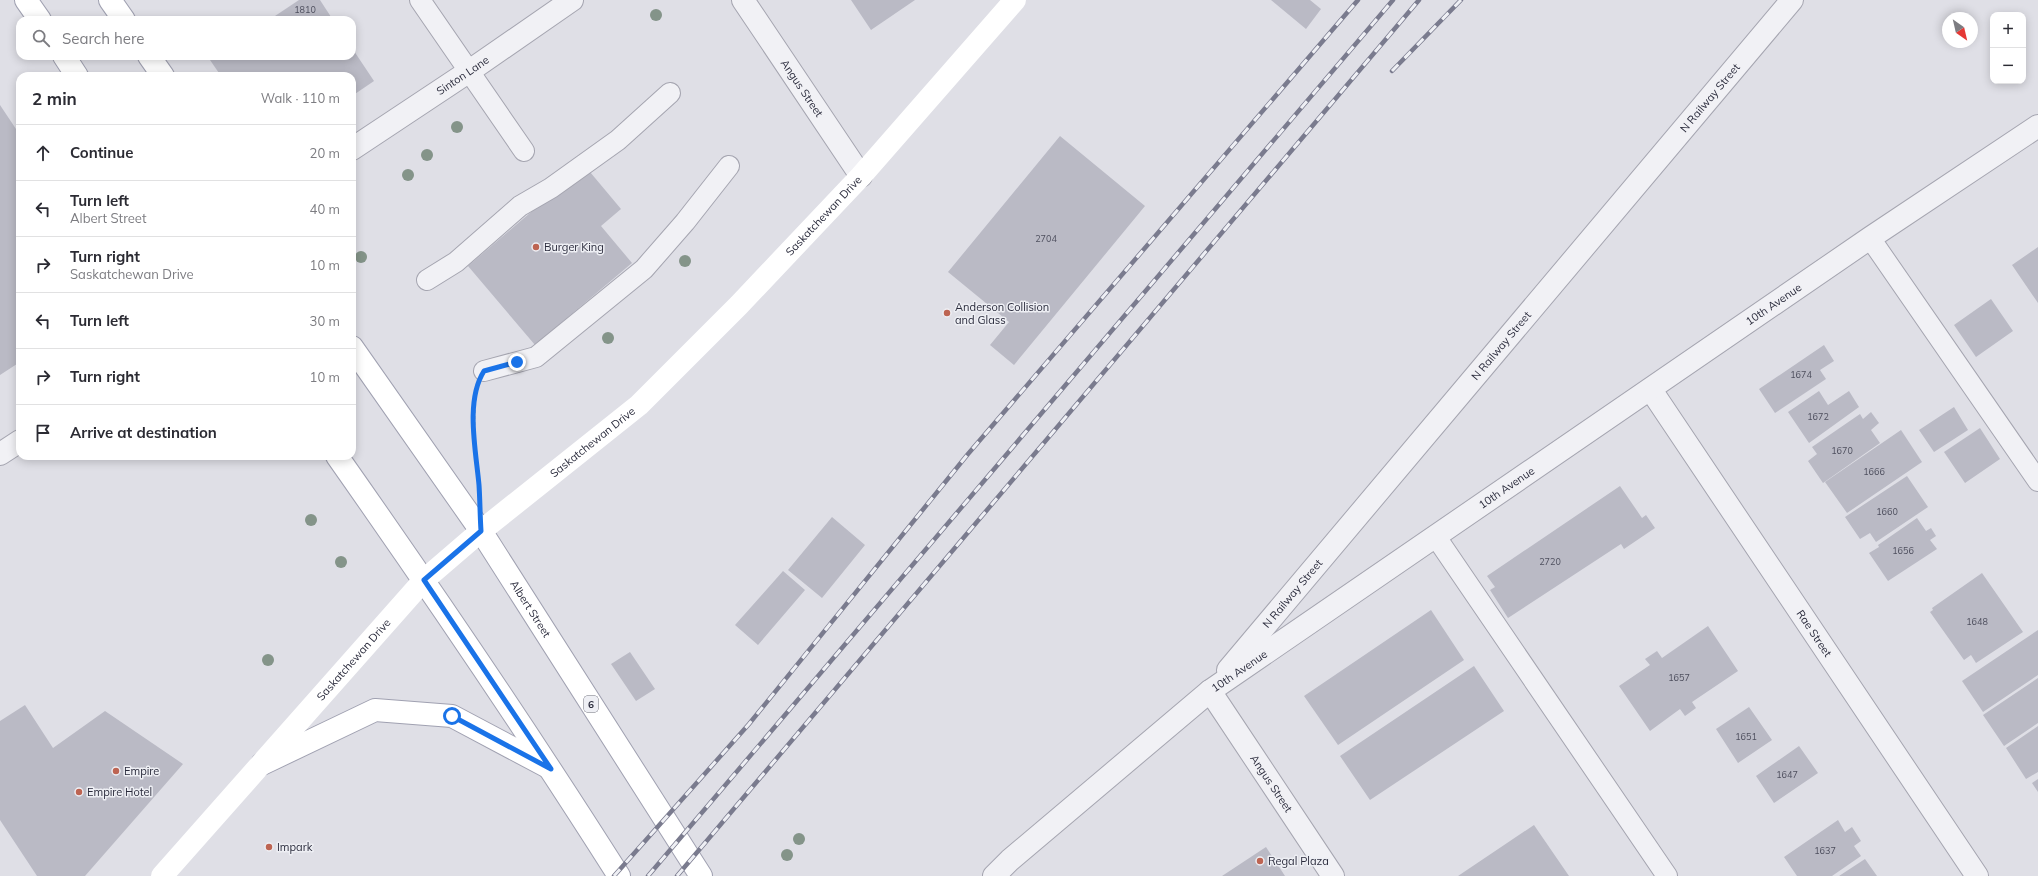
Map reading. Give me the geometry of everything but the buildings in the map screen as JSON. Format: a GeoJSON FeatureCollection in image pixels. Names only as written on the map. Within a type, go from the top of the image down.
{"type":"FeatureCollection","features":[{"type":"Feature","properties":{"kind":"main road"},"geometry":{"type":"LineString","coordinates":[[26,0],[37,16]]}},
{"type":"Feature","properties":{"kind":"main road"},"geometry":{"type":"LineString","coordinates":[[110,0],[121,16]]}},
{"type":"Feature","properties":{"kind":"main road","name":"Saskatchewan Drive"},"geometry":{"type":"LineString","coordinates":[[162,876],[424,580],[481,531],[639,405],[738,305],[861,176],[1015,0]]}},
{"type":"Feature","properties":{"kind":"main road"},"geometry":{"type":"LineString","coordinates":[[67,60],[74,72]]}},
{"type":"Feature","properties":{"kind":"main road"},"geometry":{"type":"LineString","coordinates":[[152,60],[160,72]]}},
{"type":"Feature","properties":{"kind":"main road","name":"Albert Street"},"geometry":{"type":"LineString","coordinates":[[356,353],[481,531],[701,876]]}},
{"type":"Feature","properties":{"kind":"main road"},"geometry":{"type":"LineString","coordinates":[[340,460],[424,580],[551,769],[619,876]]}},
{"type":"Feature","properties":{"kind":"main road"},"geometry":{"type":"LineString","coordinates":[[262,764],[375,710],[452,716],[551,769]]}},
{"type":"Feature","properties":{"kind":"street","name":"Sinton Lane"},"geometry":{"type":"LineString","coordinates":[[356,146],[468,72],[572,0]]}},
{"type":"Feature","properties":{"kind":"street","name":"Angus Street"},"geometry":{"type":"LineString","coordinates":[[743,0],[861,176]]}},
{"type":"Feature","properties":{"kind":"street","name":"N Railway Street"},"geometry":{"type":"LineString","coordinates":[[1210,691],[1792,0]]}},
{"type":"Feature","properties":{"kind":"street","name":"10th Avenue"},"geometry":{"type":"LineString","coordinates":[[994,876],[1010,860],[1210,691],[1651,390],[1870,238],[2038,126]]}},
{"type":"Feature","properties":{"kind":"street","name":"Rae Street"},"geometry":{"type":"LineString","coordinates":[[1651,390],[1977,876]]}},
{"type":"Feature","properties":{"kind":"street","name":"Angus Street"},"geometry":{"type":"LineString","coordinates":[[1210,691],[1333,876]]}},
{"type":"Feature","properties":{"kind":"lane"},"geometry":{"type":"LineString","coordinates":[[420,0],[468,72],[524,151]]}},
{"type":"Feature","properties":{"kind":"lane"},"geometry":{"type":"LineString","coordinates":[[427,280],[456,262],[520,206],[558,184],[618,140],[670,93]]}},
{"type":"Feature","properties":{"kind":"lane"},"geometry":{"type":"LineString","coordinates":[[484,371],[536,357],[644,269],[685,222],[729,166]]}},
{"type":"Feature","properties":{"kind":"lane"},"geometry":{"type":"LineString","coordinates":[[1870,238],[2038,481]]}},
{"type":"Feature","properties":{"kind":"lane"},"geometry":{"type":"LineString","coordinates":[[1436,537],[1667,876]]}},
{"type":"Feature","properties":{"kind":"path"},"geometry":{"type":"LineString","coordinates":[[478,480],[474,434],[475,398],[477,382],[484,371]]}},
{"type":"Feature","properties":{"kind":"railway"},"geometry":{"type":"LineString","coordinates":[[614,876],[749,724],[968,454],[1358,0]]}},
{"type":"Feature","properties":{"kind":"railway"},"geometry":{"type":"LineString","coordinates":[[648,876],[1393,0]]}},
{"type":"Feature","properties":{"kind":"railway"},"geometry":{"type":"LineString","coordinates":[[677,876],[1419,0]]}},
{"type":"Feature","properties":{"kind":"railway"},"geometry":{"type":"LineString","coordinates":[[1392,71],[1461,0]]}},
{"type":"Feature","properties":{"kind":"place","name":"Burger King"},"geometry":{"type":"Point","coordinates":[536,247]}},
{"type":"Feature","properties":{"kind":"place","name":"Anderson Collision and Glass"},"geometry":{"type":"Point","coordinates":[947,313]}},
{"type":"Feature","properties":{"kind":"place","name":"Empire"},"geometry":{"type":"Point","coordinates":[116,771]}},
{"type":"Feature","properties":{"kind":"place","name":"Empire Hotel"},"geometry":{"type":"Point","coordinates":[79,792]}},
{"type":"Feature","properties":{"kind":"place","name":"Impark"},"geometry":{"type":"Point","coordinates":[269,847]}},
{"type":"Feature","properties":{"kind":"place","name":"Regal Plaza"},"geometry":{"type":"Point","coordinates":[1260,861]}},
{"type":"Feature","properties":{"kind":"route"},"geometry":{"type":"LineString","coordinates":[[452,716],[551,769],[424,580],[481,531],[474,434],[477,382],[484,371],[517,362]]}}]}
